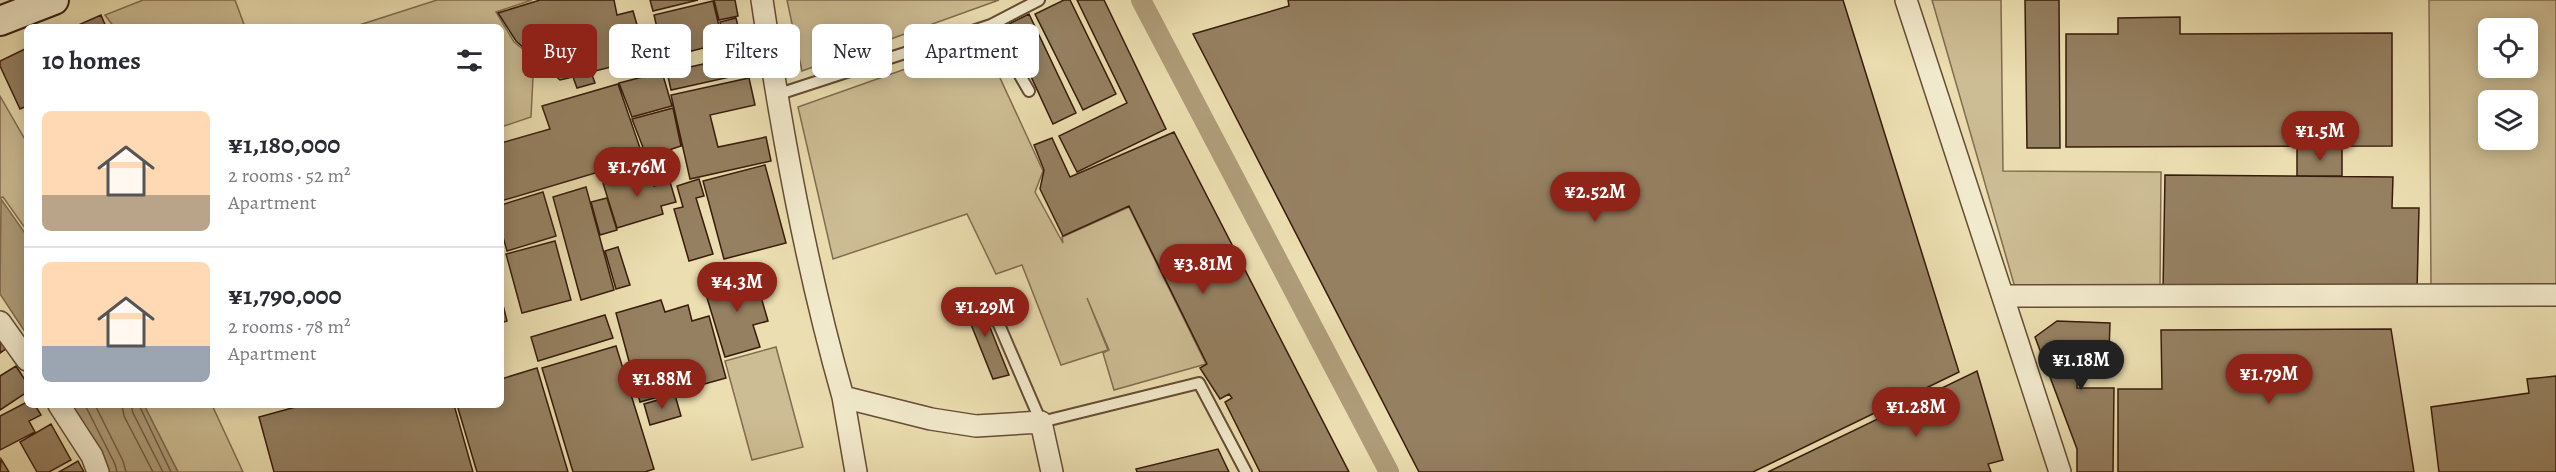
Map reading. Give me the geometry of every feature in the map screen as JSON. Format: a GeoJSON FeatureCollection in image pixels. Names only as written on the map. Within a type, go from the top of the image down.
{"type":"FeatureCollection","features":[{"type":"Feature","properties":{"kind":"main road"},"geometry":{"type":"LineString","coordinates":[[0,21],[54,0]]}},
{"type":"Feature","properties":{"kind":"street"},"geometry":{"type":"LineString","coordinates":[[762,0],[776,95],[821,320],[843,397],[856,472]]}},
{"type":"Feature","properties":{"kind":"street"},"geometry":{"type":"LineString","coordinates":[[1906,0],[2060,472]]}},
{"type":"Feature","properties":{"kind":"street"},"geometry":{"type":"LineString","coordinates":[[2003,296],[2556,295]]}},
{"type":"Feature","properties":{"kind":"street"},"geometry":{"type":"LineString","coordinates":[[0,322],[24,356]]}},
{"type":"Feature","properties":{"kind":"street"},"geometry":{"type":"LineString","coordinates":[[843,397],[931,419],[976,426],[1041,422],[1052,472]]}},
{"type":"Feature","properties":{"kind":"street"},"geometry":{"type":"LineString","coordinates":[[60,408],[92,456],[98,472]]}},
{"type":"Feature","properties":{"kind":"lane"},"geometry":{"type":"LineString","coordinates":[[994,24],[1039,0]]}},
{"type":"Feature","properties":{"kind":"lane"},"geometry":{"type":"LineString","coordinates":[[776,95],[904,54]]}},
{"type":"Feature","properties":{"kind":"lane"},"geometry":{"type":"LineString","coordinates":[[1022,78],[1029,91]]}},
{"type":"Feature","properties":{"kind":"lane"},"geometry":{"type":"LineString","coordinates":[[991,306],[1041,422],[1199,382],[1246,472]]}},
{"type":"Feature","properties":{"kind":"shaded area"},"geometry":{"type":"Polygon","coordinates":[[[143,0],[235,0],[244,24],[112,24],[105,15],[143,0]]]}},
{"type":"Feature","properties":{"kind":"shaded area"},"geometry":{"type":"Polygon","coordinates":[[[437,0],[532,0],[496,12],[503,24],[362,24],[437,0]]]}},
{"type":"Feature","properties":{"kind":"shaded area"},"geometry":{"type":"Polygon","coordinates":[[[787,0],[999,0],[932,24],[904,24],[904,34],[892,39],[892,24],[812,24],[812,67],[802,71],[800,24],[792,24],[787,0]]]}},
{"type":"Feature","properties":{"kind":"shaded area"},"geometry":{"type":"Polygon","coordinates":[[[1932,0],[2001,0],[2003,171],[2161,172],[2160,288],[2016,291],[1932,0]]]}},
{"type":"Feature","properties":{"kind":"shaded area"},"geometry":{"type":"Polygon","coordinates":[[[2429,0],[2556,0],[2556,286],[2431,286],[2429,0]]]}},
{"type":"Feature","properties":{"kind":"shaded area"},"geometry":{"type":"Polygon","coordinates":[[[504,25],[514,42],[522,48],[522,78],[533,78],[531,117],[504,126],[504,25]]]}},
{"type":"Feature","properties":{"kind":"shaded area"},"geometry":{"type":"Polygon","coordinates":[[[904,69],[904,78],[1000,78],[1043,171],[1035,192],[1063,243],[1062,237],[1129,207],[1206,364],[1114,390],[1103,353],[1109,350],[1087,298],[1108,350],[1061,365],[1022,265],[996,274],[967,214],[833,259],[798,107],[880,78],[892,78],[892,74],[904,69]]]}},
{"type":"Feature","properties":{"kind":"shaded area"},"geometry":{"type":"Polygon","coordinates":[[[0,96],[24,138],[24,227],[3,197],[0,198],[0,96]]]}},
{"type":"Feature","properties":{"kind":"shaded area"},"geometry":{"type":"Polygon","coordinates":[[[776,347],[803,447],[752,460],[725,361],[776,347]]]}},
{"type":"Feature","properties":{"kind":"shaded area"},"geometry":{"type":"Polygon","coordinates":[[[146,408],[213,408],[243,472],[178,472],[146,408]]]}},
{"type":"Feature","properties":{"kind":"water"},"geometry":{"type":"Polygon","coordinates":[[[1,199],[24,232],[24,330],[0,294],[1,199]]]}},
{"type":"Feature","properties":{"kind":"water"},"geometry":{"type":"Polygon","coordinates":[[[72,408],[146,408],[178,472],[104,472],[72,408]]]}},
{"type":"Feature","properties":{"kind":"building"},"geometry":{"type":"Polygon","coordinates":[[[540,0],[614,0],[617,15],[633,11],[637,24],[609,24],[609,68],[597,70],[597,24],[522,24],[522,46],[498,13],[540,0]]]}},
{"type":"Feature","properties":{"kind":"building"},"geometry":{"type":"Polygon","coordinates":[[[650,0],[698,0],[653,11],[650,0]]]}},
{"type":"Feature","properties":{"kind":"building"},"geometry":{"type":"Polygon","coordinates":[[[714,0],[735,0],[738,16],[719,20],[714,0]]]}},
{"type":"Feature","properties":{"kind":"building"},"geometry":{"type":"Polygon","coordinates":[[[1064,0],[1070,0],[1116,94],[1083,110],[1035,14],[1064,0]]]}},
{"type":"Feature","properties":{"kind":"building"},"geometry":{"type":"Polygon","coordinates":[[[1077,0],[1104,0],[1166,129],[1077,172],[1059,136],[1127,103],[1077,0]]]}},
{"type":"Feature","properties":{"kind":"building"},"geometry":{"type":"Polygon","coordinates":[[[1288,0],[1843,0],[1959,372],[1753,472],[1419,472],[1193,34],[1289,6],[1288,0]]]}},
{"type":"Feature","properties":{"kind":"building"},"geometry":{"type":"Polygon","coordinates":[[[2025,0],[2059,0],[2060,148],[2027,148],[2025,0]]]}},
{"type":"Feature","properties":{"kind":"building"},"geometry":{"type":"Polygon","coordinates":[[[713,1],[718,24],[703,24],[703,48],[691,51],[691,24],[656,24],[654,15],[713,1]]]}},
{"type":"Feature","properties":{"kind":"building"},"geometry":{"type":"Polygon","coordinates":[[[1029,14],[1034,24],[1009,24],[1029,14]]]}},
{"type":"Feature","properties":{"kind":"building"},"geometry":{"type":"Polygon","coordinates":[[[101,15],[105,24],[81,24],[101,15]]]}},
{"type":"Feature","properties":{"kind":"building"},"geometry":{"type":"Polygon","coordinates":[[[2180,17],[2180,34],[2392,33],[2392,146],[2066,147],[2066,34],[2118,34],[2118,18],[2180,17]]]}},
{"type":"Feature","properties":{"kind":"building"},"geometry":{"type":"Polygon","coordinates":[[[736,18],[737,24],[720,24],[720,22],[736,18]]]}},
{"type":"Feature","properties":{"kind":"building"},"geometry":{"type":"Polygon","coordinates":[[[1039,35],[1076,113],[1053,124],[1032,78],[1039,78],[1039,35]]]}},
{"type":"Feature","properties":{"kind":"building"},"geometry":{"type":"Polygon","coordinates":[[[24,49],[24,107],[20,109],[0,66],[0,61],[24,49]]]}},
{"type":"Feature","properties":{"kind":"building"},"geometry":{"type":"Polygon","coordinates":[[[703,64],[703,78],[725,78],[671,90],[668,78],[691,78],[691,67],[703,64]]]}},
{"type":"Feature","properties":{"kind":"building"},"geometry":{"type":"Polygon","coordinates":[[[573,78],[593,78],[595,83],[577,88],[573,78]]]}},
{"type":"Feature","properties":{"kind":"building"},"geometry":{"type":"Polygon","coordinates":[[[639,78],[664,78],[672,106],[632,117],[619,83],[639,78]]]}},
{"type":"Feature","properties":{"kind":"building"},"geometry":{"type":"Polygon","coordinates":[[[749,78],[755,105],[710,115],[718,147],[766,137],[771,161],[690,179],[671,95],[749,78]]]}},
{"type":"Feature","properties":{"kind":"building"},"geometry":{"type":"Polygon","coordinates":[[[618,84],[641,151],[629,155],[632,162],[504,200],[504,142],[550,129],[542,106],[618,84]]]}},
{"type":"Feature","properties":{"kind":"building"},"geometry":{"type":"Polygon","coordinates":[[[673,108],[681,146],[651,156],[648,148],[644,150],[632,119],[673,108]]]}},
{"type":"Feature","properties":{"kind":"building"},"geometry":{"type":"Polygon","coordinates":[[[1174,132],[1349,472],[1260,472],[1225,402],[1232,398],[1229,394],[1220,399],[1200,368],[1207,364],[1129,206],[1063,236],[1040,189],[1044,170],[1034,145],[1052,138],[1070,177],[1174,132]]]}},
{"type":"Feature","properties":{"kind":"building"},"geometry":{"type":"Polygon","coordinates":[[[2297,147],[2342,147],[2342,176],[2297,176],[2297,147]]]}},
{"type":"Feature","properties":{"kind":"building"},"geometry":{"type":"Polygon","coordinates":[[[765,165],[786,243],[724,259],[703,181],[765,165]]]}},
{"type":"Feature","properties":{"kind":"building"},"geometry":{"type":"Polygon","coordinates":[[[649,169],[654,186],[670,182],[676,202],[661,206],[663,214],[617,228],[603,183],[649,169]]]}},
{"type":"Feature","properties":{"kind":"building"},"geometry":{"type":"Polygon","coordinates":[[[2165,175],[2393,177],[2392,208],[2419,208],[2417,292],[2163,290],[2165,175]]]}},
{"type":"Feature","properties":{"kind":"building"},"geometry":{"type":"Polygon","coordinates":[[[699,179],[704,196],[696,198],[713,254],[689,261],[674,209],[683,207],[677,186],[699,179]]]}},
{"type":"Feature","properties":{"kind":"building"},"geometry":{"type":"Polygon","coordinates":[[[586,187],[614,290],[581,300],[553,197],[586,187]]]}},
{"type":"Feature","properties":{"kind":"building"},"geometry":{"type":"Polygon","coordinates":[[[543,192],[556,236],[507,251],[504,240],[504,204],[543,192]]]}},
{"type":"Feature","properties":{"kind":"building"},"geometry":{"type":"Polygon","coordinates":[[[607,198],[617,230],[600,235],[591,202],[607,198]]]}},
{"type":"Feature","properties":{"kind":"building"},"geometry":{"type":"Polygon","coordinates":[[[555,241],[571,300],[522,313],[506,254],[555,241]]]}},
{"type":"Feature","properties":{"kind":"building"},"geometry":{"type":"Polygon","coordinates":[[[618,247],[630,285],[616,289],[605,251],[618,247]]]}},
{"type":"Feature","properties":{"kind":"building"},"geometry":{"type":"Polygon","coordinates":[[[754,273],[768,321],[753,325],[760,347],[725,357],[704,288],[754,273]]]}},
{"type":"Feature","properties":{"kind":"building"},"geometry":{"type":"Polygon","coordinates":[[[977,295],[1009,375],[993,379],[962,302],[977,295]]]}},
{"type":"Feature","properties":{"kind":"building"},"geometry":{"type":"Polygon","coordinates":[[[661,300],[665,312],[688,305],[692,321],[709,316],[726,378],[640,402],[616,313],[661,300]]]}},
{"type":"Feature","properties":{"kind":"building"},"geometry":{"type":"Polygon","coordinates":[[[605,315],[613,338],[538,361],[531,337],[605,315]]]}},
{"type":"Feature","properties":{"kind":"building"},"geometry":{"type":"Polygon","coordinates":[[[2057,321],[2110,323],[2109,351],[2078,350],[2077,388],[2114,388],[2113,472],[2077,472],[2077,449],[2035,337],[2057,321]]]}},
{"type":"Feature","properties":{"kind":"building"},"geometry":{"type":"Polygon","coordinates":[[[2391,329],[2414,472],[2118,472],[2118,389],[2162,389],[2161,330],[2391,329]]]}},
{"type":"Feature","properties":{"kind":"building"},"geometry":{"type":"Polygon","coordinates":[[[0,339],[7,348],[0,353],[0,339]]]}},
{"type":"Feature","properties":{"kind":"building"},"geometry":{"type":"Polygon","coordinates":[[[616,346],[654,469],[645,472],[573,472],[542,368],[616,346]]]}},
{"type":"Feature","properties":{"kind":"building"},"geometry":{"type":"Polygon","coordinates":[[[16,366],[24,378],[24,394],[0,410],[0,376],[16,366]]]}},
{"type":"Feature","properties":{"kind":"building"},"geometry":{"type":"Polygon","coordinates":[[[537,368],[568,472],[477,472],[458,408],[504,408],[504,378],[537,368]]]}},
{"type":"Feature","properties":{"kind":"building"},"geometry":{"type":"Polygon","coordinates":[[[1977,371],[2003,460],[1988,464],[1991,472],[1768,472],[1977,371]]]}},
{"type":"Feature","properties":{"kind":"building"},"geometry":{"type":"Polygon","coordinates":[[[2556,376],[2556,472],[2439,472],[2431,407],[2529,393],[2527,379],[2556,376]]]}},
{"type":"Feature","properties":{"kind":"building"},"geometry":{"type":"Polygon","coordinates":[[[675,395],[681,416],[650,425],[644,404],[675,395]]]}},
{"type":"Feature","properties":{"kind":"building"},"geometry":{"type":"Polygon","coordinates":[[[24,404],[24,408],[37,408],[41,415],[29,421],[35,432],[0,450],[0,416],[24,404]]]}},
{"type":"Feature","properties":{"kind":"building"},"geometry":{"type":"Polygon","coordinates":[[[292,408],[455,408],[473,472],[274,472],[259,417],[292,408]]]}},
{"type":"Feature","properties":{"kind":"building"},"geometry":{"type":"Polygon","coordinates":[[[51,424],[71,460],[49,472],[37,472],[20,442],[51,424]]]}},
{"type":"Feature","properties":{"kind":"building"},"geometry":{"type":"Polygon","coordinates":[[[1218,449],[1229,472],[1137,472],[1136,469],[1218,449]]]}},
{"type":"Feature","properties":{"kind":"building"},"geometry":{"type":"Polygon","coordinates":[[[1,459],[9,472],[0,472],[1,459]]]}},
{"type":"Feature","properties":{"kind":"building"},"geometry":{"type":"Polygon","coordinates":[[[78,461],[84,472],[59,472],[78,461]]]}},
{"type":"Feature","properties":{"kind":"waterway"},"geometry":{"type":"LineString","coordinates":[[1141,0],[1389,472]]}}]}
